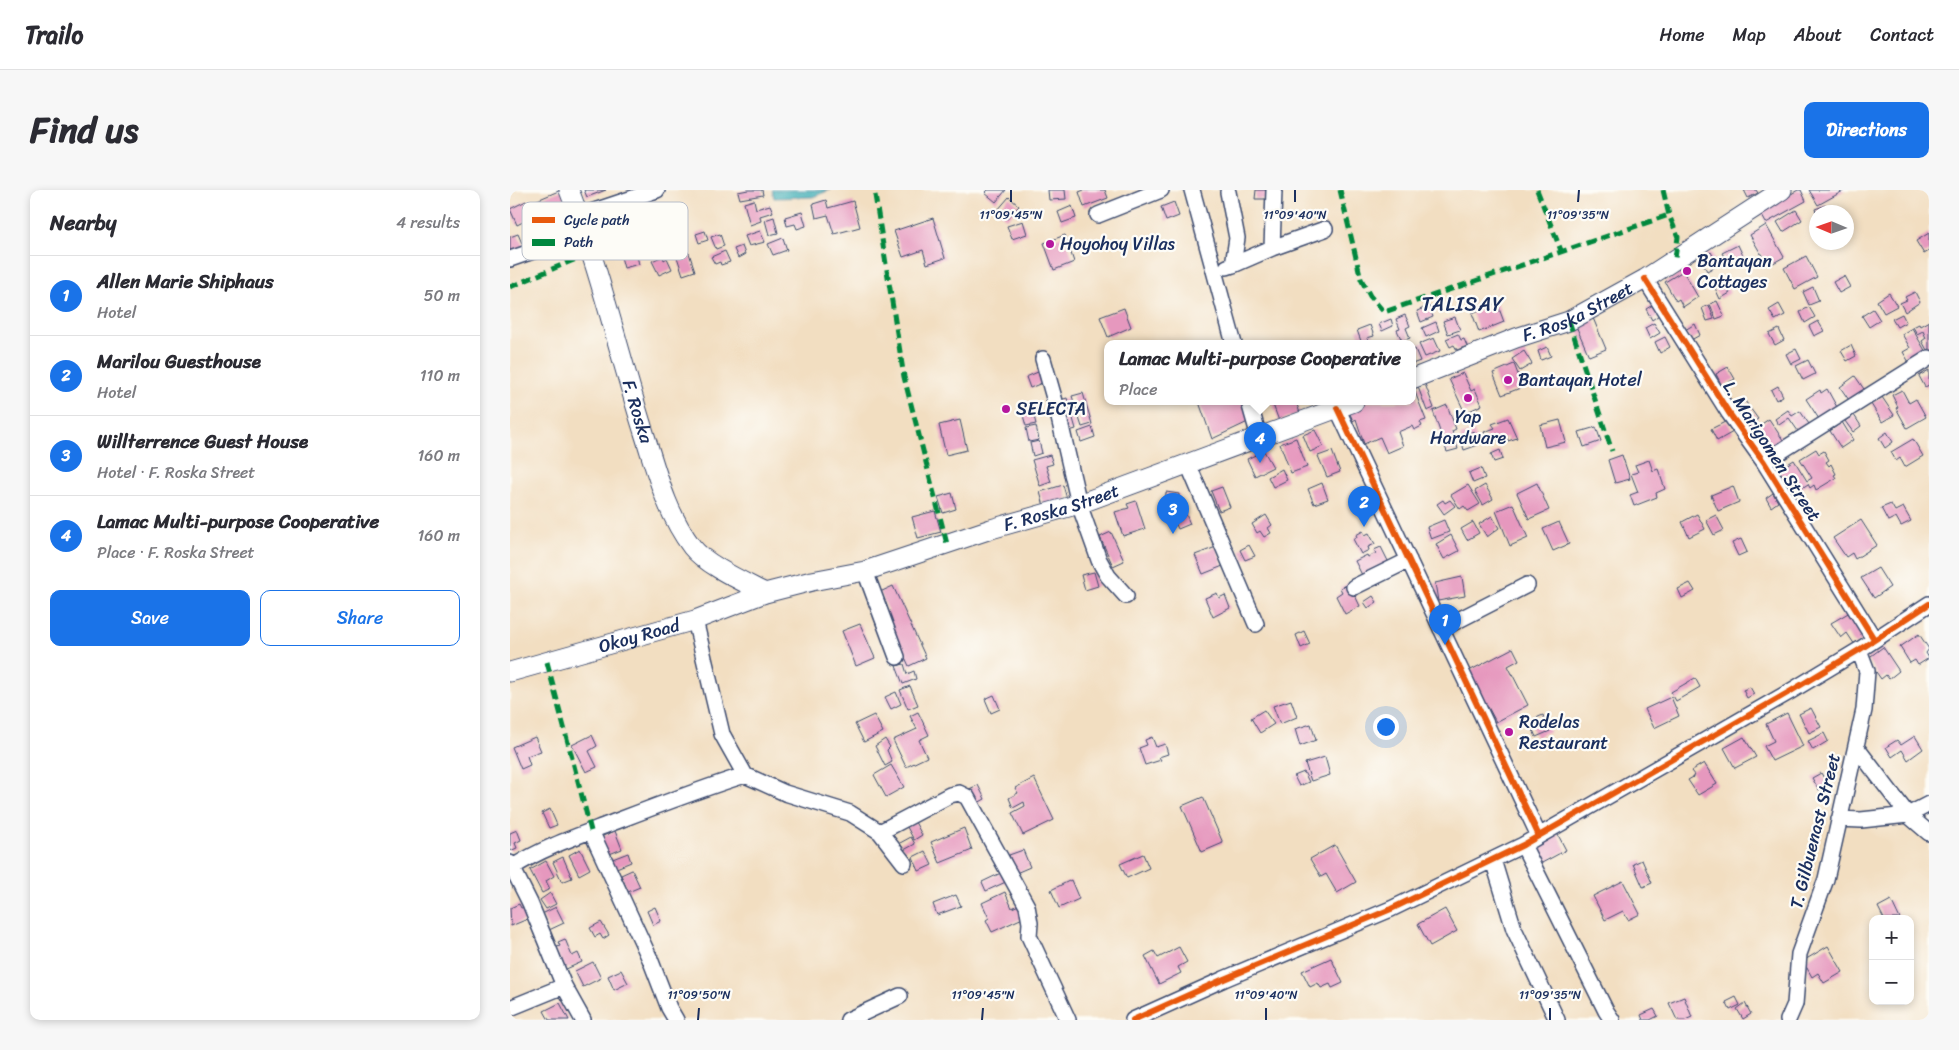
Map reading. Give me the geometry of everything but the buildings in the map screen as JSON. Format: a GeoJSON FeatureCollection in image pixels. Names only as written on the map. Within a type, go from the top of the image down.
{"type":"FeatureCollection","features":[{"type":"Feature","properties":{"kind":"main road","name":"F. Roska"},"geometry":{"type":"LineString","coordinates":[[569,190],[574,202]]}},
{"type":"Feature","properties":{"kind":"main road","name":"F. Roska Street"},"geometry":{"type":"LineString","coordinates":[[1416,377],[1516,338],[1569,321],[1646,279],[1782,190]]}},
{"type":"Feature","properties":{"kind":"main road","name":"F. Roska"},"geometry":{"type":"LineString","coordinates":[[592,260],[627,380],[668,507],[693,548],[719,569],[765,594]]}},
{"type":"Feature","properties":{"kind":"main road","name":"F. Roska Street"},"geometry":{"type":"LineString","coordinates":[[765,594],[812,581],[865,571],[991,529],[1079,504],[1345,405]]}},
{"type":"Feature","properties":{"kind":"main road","name":"Okoy Road"},"geometry":{"type":"LineString","coordinates":[[511,674],[695,620],[765,594]]}},
{"type":"Feature","properties":{"kind":"street"},"geometry":{"type":"LineString","coordinates":[[631,202],[657,190]]}},
{"type":"Feature","properties":{"kind":"street"},"geometry":{"type":"LineString","coordinates":[[1098,215],[1161,190]]}},
{"type":"Feature","properties":{"kind":"street"},"geometry":{"type":"LineString","coordinates":[[1192,190],[1233,340]]}},
{"type":"Feature","properties":{"kind":"street"},"geometry":{"type":"LineString","coordinates":[[1272,248],[1274,190]]}},
{"type":"Feature","properties":{"kind":"street"},"geometry":{"type":"LineString","coordinates":[[1228,192],[1237,238],[1233,265]]}},
{"type":"Feature","properties":{"kind":"street"},"geometry":{"type":"LineString","coordinates":[[1214,273],[1272,248],[1325,230]]}},
{"type":"Feature","properties":{"kind":"street"},"geometry":{"type":"LineString","coordinates":[[510,259],[522,253]]}},
{"type":"Feature","properties":{"kind":"street","name":"L. Marigomen Street"},"geometry":{"type":"LineString","coordinates":[[1646,279],[1729,414],[1764,462],[1874,639]]}},
{"type":"Feature","properties":{"kind":"street"},"geometry":{"type":"LineString","coordinates":[[1764,462],[1929,358]]}},
{"type":"Feature","properties":{"kind":"street"},"geometry":{"type":"LineString","coordinates":[[1043,359],[1056,405],[1079,504],[1099,560],[1108,576],[1126,596]]}},
{"type":"Feature","properties":{"kind":"street"},"geometry":{"type":"LineString","coordinates":[[1250,405],[1259,437]]}},
{"type":"Feature","properties":{"kind":"street"},"geometry":{"type":"LineString","coordinates":[[1345,405],[1409,560],[1539,836]]}},
{"type":"Feature","properties":{"kind":"street"},"geometry":{"type":"LineString","coordinates":[[1188,464],[1256,624]]}},
{"type":"Feature","properties":{"kind":"street"},"geometry":{"type":"LineString","coordinates":[[1354,587],[1409,560]]}},
{"type":"Feature","properties":{"kind":"street"},"geometry":{"type":"LineString","coordinates":[[865,571],[897,657]]}},
{"type":"Feature","properties":{"kind":"street"},"geometry":{"type":"LineString","coordinates":[[1441,629],[1528,585]]}},
{"type":"Feature","properties":{"kind":"street"},"geometry":{"type":"LineString","coordinates":[[1133,1020],[1224,979],[1391,909],[1539,836],[1791,691],[1859,650],[1929,604]]}},
{"type":"Feature","properties":{"kind":"street"},"geometry":{"type":"LineString","coordinates":[[695,620],[722,734],[745,775],[785,793],[850,812],[880,832],[904,863]]}},
{"type":"Feature","properties":{"kind":"street","name":"T. Gilbuenast Street"},"geometry":{"type":"LineString","coordinates":[[1788,1020],[1795,1004],[1800,954],[1826,879],[1864,710],[1867,671],[1859,650]]}},
{"type":"Feature","properties":{"kind":"street"},"geometry":{"type":"LineString","coordinates":[[1856,747],[1908,815],[1929,833]]}},
{"type":"Feature","properties":{"kind":"street"},"geometry":{"type":"LineString","coordinates":[[584,1020],[564,986],[511,865],[681,796],[745,775]]}},
{"type":"Feature","properties":{"kind":"street"},"geometry":{"type":"LineString","coordinates":[[880,832],[950,795],[959,793],[967,797],[1028,906],[1029,936],[1068,1020]]}},
{"type":"Feature","properties":{"kind":"street"},"geometry":{"type":"LineString","coordinates":[[1839,819],[1861,820],[1908,815],[1929,804]]}},
{"type":"Feature","properties":{"kind":"street"},"geometry":{"type":"LineString","coordinates":[[591,831],[676,1020]]}},
{"type":"Feature","properties":{"kind":"street"},"geometry":{"type":"LineString","coordinates":[[1523,844],[1606,1012],[1612,1020]]}},
{"type":"Feature","properties":{"kind":"street"},"geometry":{"type":"LineString","coordinates":[[1493,860],[1514,929],[1557,1020]]}},
{"type":"Feature","properties":{"kind":"street"},"geometry":{"type":"LineString","coordinates":[[510,1008],[564,986]]}},
{"type":"Feature","properties":{"kind":"street"},"geometry":{"type":"LineString","coordinates":[[848,1020],[900,996]]}},
{"type":"Feature","properties":{"kind":"water"},"geometry":{"type":"Polygon","coordinates":[[[772,190],[830,190],[813,197],[774,198],[772,190]]]}},
{"type":"Feature","properties":{"kind":"marked path"},"geometry":{"type":"LineString","coordinates":[[1340,190],[1361,279],[1370,296],[1384,312],[1669,215]]}},
{"type":"Feature","properties":{"kind":"marked path"},"geometry":{"type":"LineString","coordinates":[[1537,190],[1562,253]]}},
{"type":"Feature","properties":{"kind":"marked path"},"geometry":{"type":"LineString","coordinates":[[1663,190],[1669,215],[1678,237],[1675,258]]}},
{"type":"Feature","properties":{"kind":"marked path"},"geometry":{"type":"LineString","coordinates":[[875,195],[904,377],[947,544]]}},
{"type":"Feature","properties":{"kind":"marked path"},"geometry":{"type":"LineString","coordinates":[[510,287],[574,260]]}},
{"type":"Feature","properties":{"kind":"marked path"},"geometry":{"type":"LineString","coordinates":[[1569,321],[1612,451]]}},
{"type":"Feature","properties":{"kind":"marked path"},"geometry":{"type":"LineString","coordinates":[[547,662],[591,831]]}},
{"type":"Feature","properties":{"kind":"cycle path"},"geometry":{"type":"LineString","coordinates":[[1645,279],[1729,413],[1764,462],[1874,639]]}},
{"type":"Feature","properties":{"kind":"cycle path"},"geometry":{"type":"LineString","coordinates":[[1337,408],[1539,836]]}},
{"type":"Feature","properties":{"kind":"cycle path"},"geometry":{"type":"LineString","coordinates":[[1133,1020],[1224,979],[1391,909],[1523,845],[1791,691],[1859,650],[1929,604]]}},
{"type":"Feature","properties":{"kind":"place","name":"Hoyohoy Villas"},"geometry":{"type":"Point","coordinates":[1050,244]}},
{"type":"Feature","properties":{"kind":"place","name":"Bantayan Cottages"},"geometry":{"type":"Point","coordinates":[1687,271]}},
{"type":"Feature","properties":{"kind":"place","name":"Bantayan Hotel"},"geometry":{"type":"Point","coordinates":[1508,380]}},
{"type":"Feature","properties":{"kind":"place","name":"Yap Hardware"},"geometry":{"type":"Point","coordinates":[1468,398]}},
{"type":"Feature","properties":{"kind":"place","name":"SELECTA"},"geometry":{"type":"Point","coordinates":[1006,409]}},
{"type":"Feature","properties":{"kind":"place","name":"Lamac Multi-purpose Cooperative"},"geometry":{"type":"Point","coordinates":[1260,463]}},
{"type":"Feature","properties":{"kind":"place","name":"Marilou Guesthouse"},"geometry":{"type":"Point","coordinates":[1364,527]}},
{"type":"Feature","properties":{"kind":"place","name":"Willterrence Guest House"},"geometry":{"type":"Point","coordinates":[1173,534]}},
{"type":"Feature","properties":{"kind":"place","name":"Allen Marie Shiphaus"},"geometry":{"type":"Point","coordinates":[1445,645]}},
{"type":"Feature","properties":{"kind":"place","name":"Rodelas Restaurant"},"geometry":{"type":"Point","coordinates":[1509,732]}},
{"type":"Feature","properties":{"kind":"district","name":"TALISAY"},"geometry":{"type":"Point","coordinates":[1463,304]}}]}
